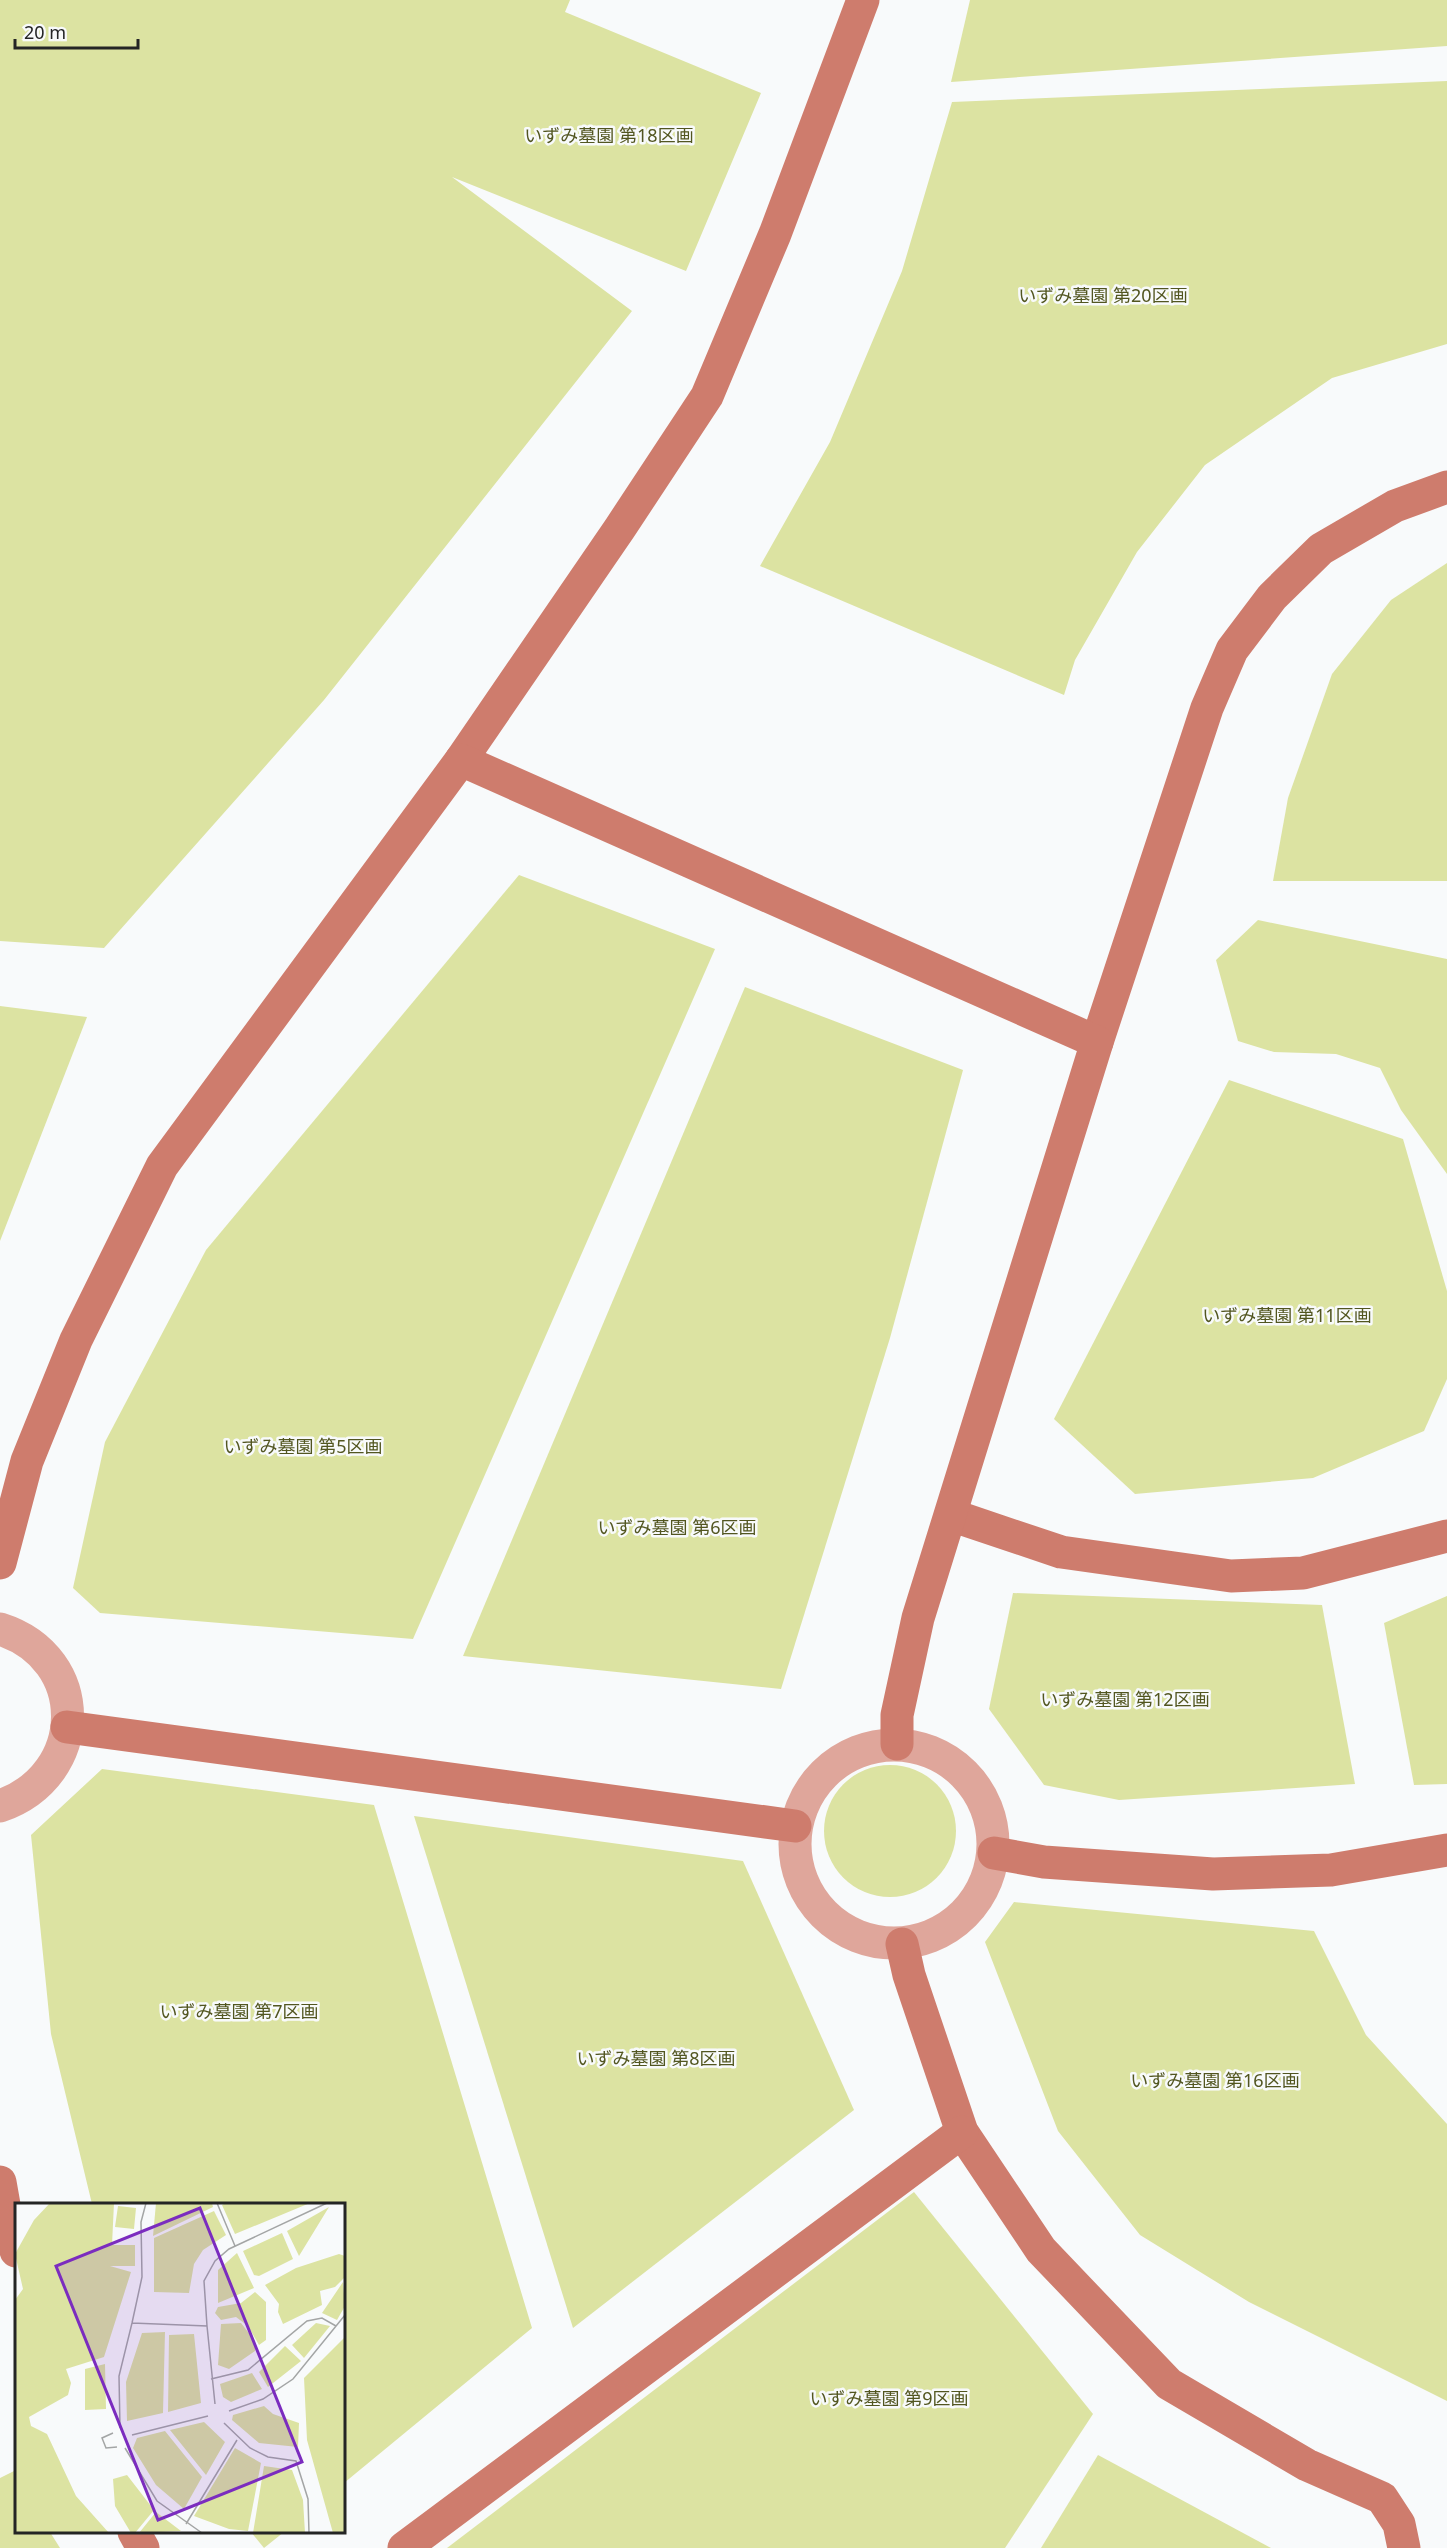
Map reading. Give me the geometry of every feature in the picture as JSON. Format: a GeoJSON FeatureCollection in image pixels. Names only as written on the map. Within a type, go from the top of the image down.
{"type":"FeatureCollection","features":[{"type":"Feature","properties":{"kind":"street"},"geometry":{"type":"LineString","coordinates":[[0,1563],[27,1461],[76,1340],[162,1166],[461,760],[614,538],[707,396],[775,234],[862,0]]}},
{"type":"Feature","properties":{"kind":"street"},"geometry":{"type":"LineString","coordinates":[[897,1744],[897,1715],[918,1618],[1097,1042],[1207,708],[1232,650],[1272,597],[1321,549],[1395,506],[1447,487]]}},
{"type":"Feature","properties":{"kind":"street"},"geometry":{"type":"LineString","coordinates":[[461,760],[1097,1042]]}},
{"type":"Feature","properties":{"kind":"street"},"geometry":{"type":"LineString","coordinates":[[951,1515],[1061,1552],[1231,1575],[1303,1573],[1447,1536]]}},
{"type":"Feature","properties":{"kind":"street"},"geometry":{"type":"LineString","coordinates":[[0,1629],[16,1634],[39,1650],[57,1672],[66,1699],[68,1727],[59,1756],[43,1780],[20,1799],[0,1806]]}},
{"type":"Feature","properties":{"kind":"street"},"geometry":{"type":"LineString","coordinates":[[68,1727],[795,1826]]}},
{"type":"Feature","properties":{"kind":"street"},"geometry":{"type":"LineString","coordinates":[[897,1744],[923,1748],[946,1759],[966,1775],[982,1795],[992,1819],[994,1853],[990,1874],[977,1900],[957,1922],[931,1937],[902,1944],[872,1941],[844,1930],[820,1912],[803,1886],[795,1857],[795,1826],[804,1800],[820,1776],[843,1758],[869,1747],[897,1744]]}},
{"type":"Feature","properties":{"kind":"street"},"geometry":{"type":"LineString","coordinates":[[994,1853],[1044,1862],[1213,1874],[1331,1870],[1447,1850]]}},
{"type":"Feature","properties":{"kind":"street"},"geometry":{"type":"LineString","coordinates":[[902,1944],[909,1975],[962,2132],[1041,2250],[1169,2384],[1307,2465],[1382,2498],[1399,2524],[1404,2548]]}},
{"type":"Feature","properties":{"kind":"street"},"geometry":{"type":"LineString","coordinates":[[404,2548],[962,2132]]}},
{"type":"Feature","properties":{"kind":"street"},"geometry":{"type":"LineString","coordinates":[[0,2182],[15,2248]]}},
{"type":"Feature","properties":{"kind":"street"},"geometry":{"type":"LineString","coordinates":[[135,2533],[143,2548]]}},
{"type":"Feature","properties":{"kind":"green space","name":"いずみ墓園 第18区画"},"geometry":{"type":"Polygon","coordinates":[[[0,0],[570,0],[565,12],[761,93],[686,271],[452,177],[632,311],[324,700],[104,948],[0,941],[0,0]]]}},
{"type":"Feature","properties":{"kind":"green space"},"geometry":{"type":"Polygon","coordinates":[[[970,0],[1447,0],[1447,46],[951,82],[970,0]]]}},
{"type":"Feature","properties":{"kind":"green space","name":"いずみ墓園 第20区画"},"geometry":{"type":"Polygon","coordinates":[[[1447,81],[1447,344],[1332,378],[1205,465],[1137,552],[1075,660],[1064,695],[760,566],[830,442],[902,271],[952,102],[1447,81]]]}},
{"type":"Feature","properties":{"kind":"green space"},"geometry":{"type":"Polygon","coordinates":[[[1447,563],[1447,881],[1273,881],[1288,798],[1332,674],[1391,600],[1447,563]]]}},
{"type":"Feature","properties":{"kind":"green space","name":"いずみ墓園 第5区画"},"geometry":{"type":"Polygon","coordinates":[[[519,875],[715,949],[413,1639],[100,1613],[73,1588],[105,1442],[206,1250],[519,875]]]}},
{"type":"Feature","properties":{"kind":"green space"},"geometry":{"type":"Polygon","coordinates":[[[1258,920],[1447,959],[1447,1174],[1401,1110],[1380,1068],[1336,1054],[1274,1052],[1238,1041],[1216,960],[1258,920]]]}},
{"type":"Feature","properties":{"kind":"green space","name":"いずみ墓園 第6区画"},"geometry":{"type":"Polygon","coordinates":[[[745,987],[963,1070],[890,1338],[781,1689],[463,1656],[745,987]]]}},
{"type":"Feature","properties":{"kind":"green space"},"geometry":{"type":"Polygon","coordinates":[[[0,1006],[87,1017],[0,1241],[0,1006]]]}},
{"type":"Feature","properties":{"kind":"green space","name":"いずみ墓園 第11区画"},"geometry":{"type":"Polygon","coordinates":[[[1229,1080],[1403,1139],[1447,1291],[1447,1379],[1424,1431],[1313,1478],[1135,1494],[1054,1419],[1229,1080]]]}},
{"type":"Feature","properties":{"kind":"green space","name":"いずみ墓園 第12区画"},"geometry":{"type":"Polygon","coordinates":[[[1013,1593],[1322,1605],[1355,1784],[1119,1800],[1044,1785],[989,1709],[1013,1593]]]}},
{"type":"Feature","properties":{"kind":"green space"},"geometry":{"type":"Polygon","coordinates":[[[1447,1596],[1447,1784],[1414,1785],[1384,1623],[1447,1596]]]}},
{"type":"Feature","properties":{"kind":"green space"},"geometry":{"type":"Polygon","coordinates":[[[890,1765],[915,1770],[936,1785],[951,1806],[956,1831],[951,1856],[936,1877],[915,1892],[890,1897],[865,1892],[844,1877],[829,1856],[824,1831],[829,1806],[844,1785],[865,1770],[890,1765]]]}},
{"type":"Feature","properties":{"kind":"green space","name":"いずみ墓園 第7区画"},"geometry":{"type":"Polygon","coordinates":[[[102,1769],[374,1805],[532,2328],[345,2482],[345,2203],[92,2203],[51,2034],[31,1835],[102,1769]]]}},
{"type":"Feature","properties":{"kind":"green space","name":"いずみ墓園 第8区画"},"geometry":{"type":"Polygon","coordinates":[[[414,1816],[743,1861],[854,2110],[573,2328],[414,1816]]]}},
{"type":"Feature","properties":{"kind":"green space","name":"いずみ墓園 第16区画"},"geometry":{"type":"Polygon","coordinates":[[[1014,1902],[1314,1931],[1366,2035],[1447,2124],[1447,2401],[1249,2302],[1140,2235],[1058,2131],[985,1942],[1014,1902]]]}},
{"type":"Feature","properties":{"kind":"green space","name":"いずみ墓園 第9区画"},"geometry":{"type":"Polygon","coordinates":[[[914,2192],[1093,2414],[1005,2548],[447,2548],[914,2192]]]}},
{"type":"Feature","properties":{"kind":"green space"},"geometry":{"type":"Polygon","coordinates":[[[1098,2455],[1271,2548],[1041,2548],[1098,2455]]]}},
{"type":"Feature","properties":{"kind":"green space"},"geometry":{"type":"Polygon","coordinates":[[[14,2471],[15,2473],[15,2533],[51,2533],[60,2548],[0,2548],[0,2478],[14,2471]]]}},
{"type":"Feature","properties":{"kind":"green space"},"geometry":{"type":"Polygon","coordinates":[[[252,2533],[283,2533],[264,2548],[252,2533]]]}}]}
